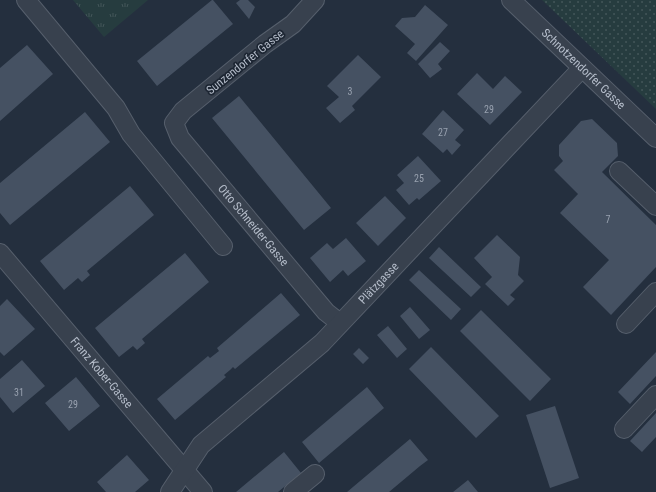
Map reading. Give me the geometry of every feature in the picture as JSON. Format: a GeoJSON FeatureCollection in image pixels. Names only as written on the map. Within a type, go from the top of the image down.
{"type":"FeatureCollection","features":[{"type":"Feature","properties":{"kind":"street"},"geometry":{"type":"LineString","coordinates":[[26,0],[116,108],[131,134],[223,246]]}},
{"type":"Feature","properties":{"kind":"street","name":"Sunzendorfer Gasse"},"geometry":{"type":"LineString","coordinates":[[174,123],[189,106],[265,44],[293,24],[315,0]]}},
{"type":"Feature","properties":{"kind":"street","name":"Schnotzendorfer Gasse"},"geometry":{"type":"LineString","coordinates":[[511,0],[656,138]]}},
{"type":"Feature","properties":{"kind":"street","name":"Plätzgasse"},"geometry":{"type":"LineString","coordinates":[[170,492],[201,445],[322,343],[582,68]]}},
{"type":"Feature","properties":{"kind":"street","name":"Otto Schneider-Gasse"},"geometry":{"type":"LineString","coordinates":[[174,123],[180,138],[326,312],[340,323]]}},
{"type":"Feature","properties":{"kind":"street"},"geometry":{"type":"LineString","coordinates":[[619,170],[656,206]]}},
{"type":"Feature","properties":{"kind":"street","name":"Franz Kober-Gasse"},"geometry":{"type":"LineString","coordinates":[[0,253],[203,492]]}},
{"type":"Feature","properties":{"kind":"street"},"geometry":{"type":"LineString","coordinates":[[626,324],[656,292]]}},
{"type":"Feature","properties":{"kind":"street"},"geometry":{"type":"LineString","coordinates":[[624,429],[656,395]]}},
{"type":"Feature","properties":{"kind":"street"},"geometry":{"type":"LineString","coordinates":[[293,492],[316,474]]}},
{"type":"Feature","properties":{"kind":"green space"},"geometry":{"type":"Polygon","coordinates":[[[73,0],[148,0],[104,37],[73,0]]]}},
{"type":"Feature","properties":{"kind":"green space"},"geometry":{"type":"Polygon","coordinates":[[[542,0],[656,0],[656,109],[542,0]]]}},
{"type":"Feature","properties":{"kind":"building"},"geometry":{"type":"Polygon","coordinates":[[[212,0],[233,24],[157,86],[137,61],[212,0]]]}},
{"type":"Feature","properties":{"kind":"building"},"geometry":{"type":"Polygon","coordinates":[[[240,0],[248,0],[255,7],[249,19],[236,3],[240,0]]]}},
{"type":"Feature","properties":{"kind":"building"},"geometry":{"type":"Polygon","coordinates":[[[425,5],[448,25],[416,61],[407,53],[415,44],[395,26],[402,18],[415,17],[425,5]]]}},
{"type":"Feature","properties":{"kind":"building"},"geometry":{"type":"Polygon","coordinates":[[[440,42],[450,51],[438,64],[442,69],[430,78],[418,64],[440,42]]]}},
{"type":"Feature","properties":{"kind":"building"},"geometry":{"type":"Polygon","coordinates":[[[27,45],[53,74],[0,121],[0,68],[27,45]]]}},
{"type":"Feature","properties":{"kind":"building"},"geometry":{"type":"Polygon","coordinates":[[[358,55],[381,77],[352,106],[355,110],[340,123],[326,108],[339,97],[327,86],[358,55]]]}},
{"type":"Feature","properties":{"kind":"building"},"geometry":{"type":"Polygon","coordinates":[[[477,73],[493,89],[505,76],[522,92],[490,125],[457,94],[477,73]]]}},
{"type":"Feature","properties":{"kind":"building"},"geometry":{"type":"Polygon","coordinates":[[[239,96],[331,208],[304,230],[212,118],[239,96]]]}},
{"type":"Feature","properties":{"kind":"building"},"geometry":{"type":"Polygon","coordinates":[[[443,110],[464,130],[455,140],[461,145],[452,155],[447,149],[443,153],[422,134],[443,110]]]}},
{"type":"Feature","properties":{"kind":"building"},"geometry":{"type":"Polygon","coordinates":[[[85,112],[110,142],[10,225],[0,213],[0,183],[85,112]]]}},
{"type":"Feature","properties":{"kind":"building"},"geometry":{"type":"Polygon","coordinates":[[[592,119],[617,143],[618,156],[602,172],[656,225],[656,267],[611,315],[583,287],[609,260],[560,213],[578,194],[554,170],[563,161],[559,156],[559,145],[581,121],[592,119]]]}},
{"type":"Feature","properties":{"kind":"building"},"geometry":{"type":"Polygon","coordinates":[[[418,156],[441,181],[419,200],[417,198],[409,205],[396,190],[404,183],[397,175],[418,156]]]}},
{"type":"Feature","properties":{"kind":"building"},"geometry":{"type":"Polygon","coordinates":[[[130,186],[154,215],[87,271],[90,275],[82,282],[78,278],[64,290],[40,261],[130,186]]]}},
{"type":"Feature","properties":{"kind":"building"},"geometry":{"type":"Polygon","coordinates":[[[385,196],[406,218],[378,246],[356,223],[385,196]]]}},
{"type":"Feature","properties":{"kind":"building"},"geometry":{"type":"Polygon","coordinates":[[[497,235],[520,257],[518,275],[524,281],[510,295],[515,299],[508,306],[485,284],[492,277],[474,258],[497,235]]]}},
{"type":"Feature","properties":{"kind":"building"},"geometry":{"type":"Polygon","coordinates":[[[346,238],[366,261],[348,276],[343,270],[330,282],[310,258],[327,243],[333,249],[346,238]]]}},
{"type":"Feature","properties":{"kind":"building"},"geometry":{"type":"Polygon","coordinates":[[[439,247],[481,287],[471,297],[429,258],[439,247]]]}},
{"type":"Feature","properties":{"kind":"building"},"geometry":{"type":"Polygon","coordinates":[[[185,253],[209,282],[142,339],[145,343],[137,350],[133,346],[119,357],[95,328],[185,253]]]}},
{"type":"Feature","properties":{"kind":"building"},"geometry":{"type":"Polygon","coordinates":[[[419,270],[461,309],[451,320],[409,280],[419,270]]]}},
{"type":"Feature","properties":{"kind":"building"},"geometry":{"type":"Polygon","coordinates":[[[281,293],[300,315],[235,369],[233,367],[224,375],[226,377],[175,420],[157,399],[208,356],[210,358],[219,351],[217,348],[281,293]]]}},
{"type":"Feature","properties":{"kind":"building"},"geometry":{"type":"Polygon","coordinates":[[[7,299],[35,329],[4,356],[0,352],[0,306],[7,299]]]}},
{"type":"Feature","properties":{"kind":"building"},"geometry":{"type":"Polygon","coordinates":[[[410,307],[430,330],[419,339],[400,316],[410,307]]]}},
{"type":"Feature","properties":{"kind":"building"},"geometry":{"type":"Polygon","coordinates":[[[481,310],[551,379],[530,401],[460,331],[481,310]]]}},
{"type":"Feature","properties":{"kind":"building"},"geometry":{"type":"Polygon","coordinates":[[[388,326],[407,349],[397,358],[377,335],[388,326]]]}},
{"type":"Feature","properties":{"kind":"building"},"geometry":{"type":"Polygon","coordinates":[[[431,347],[499,416],[476,438],[409,369],[431,347]]]}},
{"type":"Feature","properties":{"kind":"building"},"geometry":{"type":"Polygon","coordinates":[[[359,348],[369,358],[363,364],[353,354],[359,348]]]}},
{"type":"Feature","properties":{"kind":"building"},"geometry":{"type":"Polygon","coordinates":[[[656,352],[656,376],[630,404],[618,392],[656,352]]]}},
{"type":"Feature","properties":{"kind":"building"},"geometry":{"type":"Polygon","coordinates":[[[22,360],[45,386],[13,413],[0,397],[0,379],[22,360]]]}},
{"type":"Feature","properties":{"kind":"building"},"geometry":{"type":"Polygon","coordinates":[[[76,377],[100,406],[69,431],[45,403],[76,377]]]}},
{"type":"Feature","properties":{"kind":"building"},"geometry":{"type":"Polygon","coordinates":[[[367,387],[384,408],[319,463],[302,442],[367,387]]]}},
{"type":"Feature","properties":{"kind":"building"},"geometry":{"type":"Polygon","coordinates":[[[555,406],[579,478],[550,488],[526,415],[555,406]]]}},
{"type":"Feature","properties":{"kind":"building"},"geometry":{"type":"Polygon","coordinates":[[[656,413],[656,437],[642,452],[630,441],[656,413]]]}},
{"type":"Feature","properties":{"kind":"building"},"geometry":{"type":"Polygon","coordinates":[[[410,439],[428,460],[389,492],[347,492],[410,439]]]}},
{"type":"Feature","properties":{"kind":"building"},"geometry":{"type":"Polygon","coordinates":[[[284,452],[301,473],[278,492],[236,492],[284,452]]]}},
{"type":"Feature","properties":{"kind":"building"},"geometry":{"type":"Polygon","coordinates":[[[127,455],[149,480],[135,492],[106,492],[97,482],[127,455]]]}},
{"type":"Feature","properties":{"kind":"building"},"geometry":{"type":"Polygon","coordinates":[[[468,480],[478,492],[453,492],[468,480]]]}}]}
